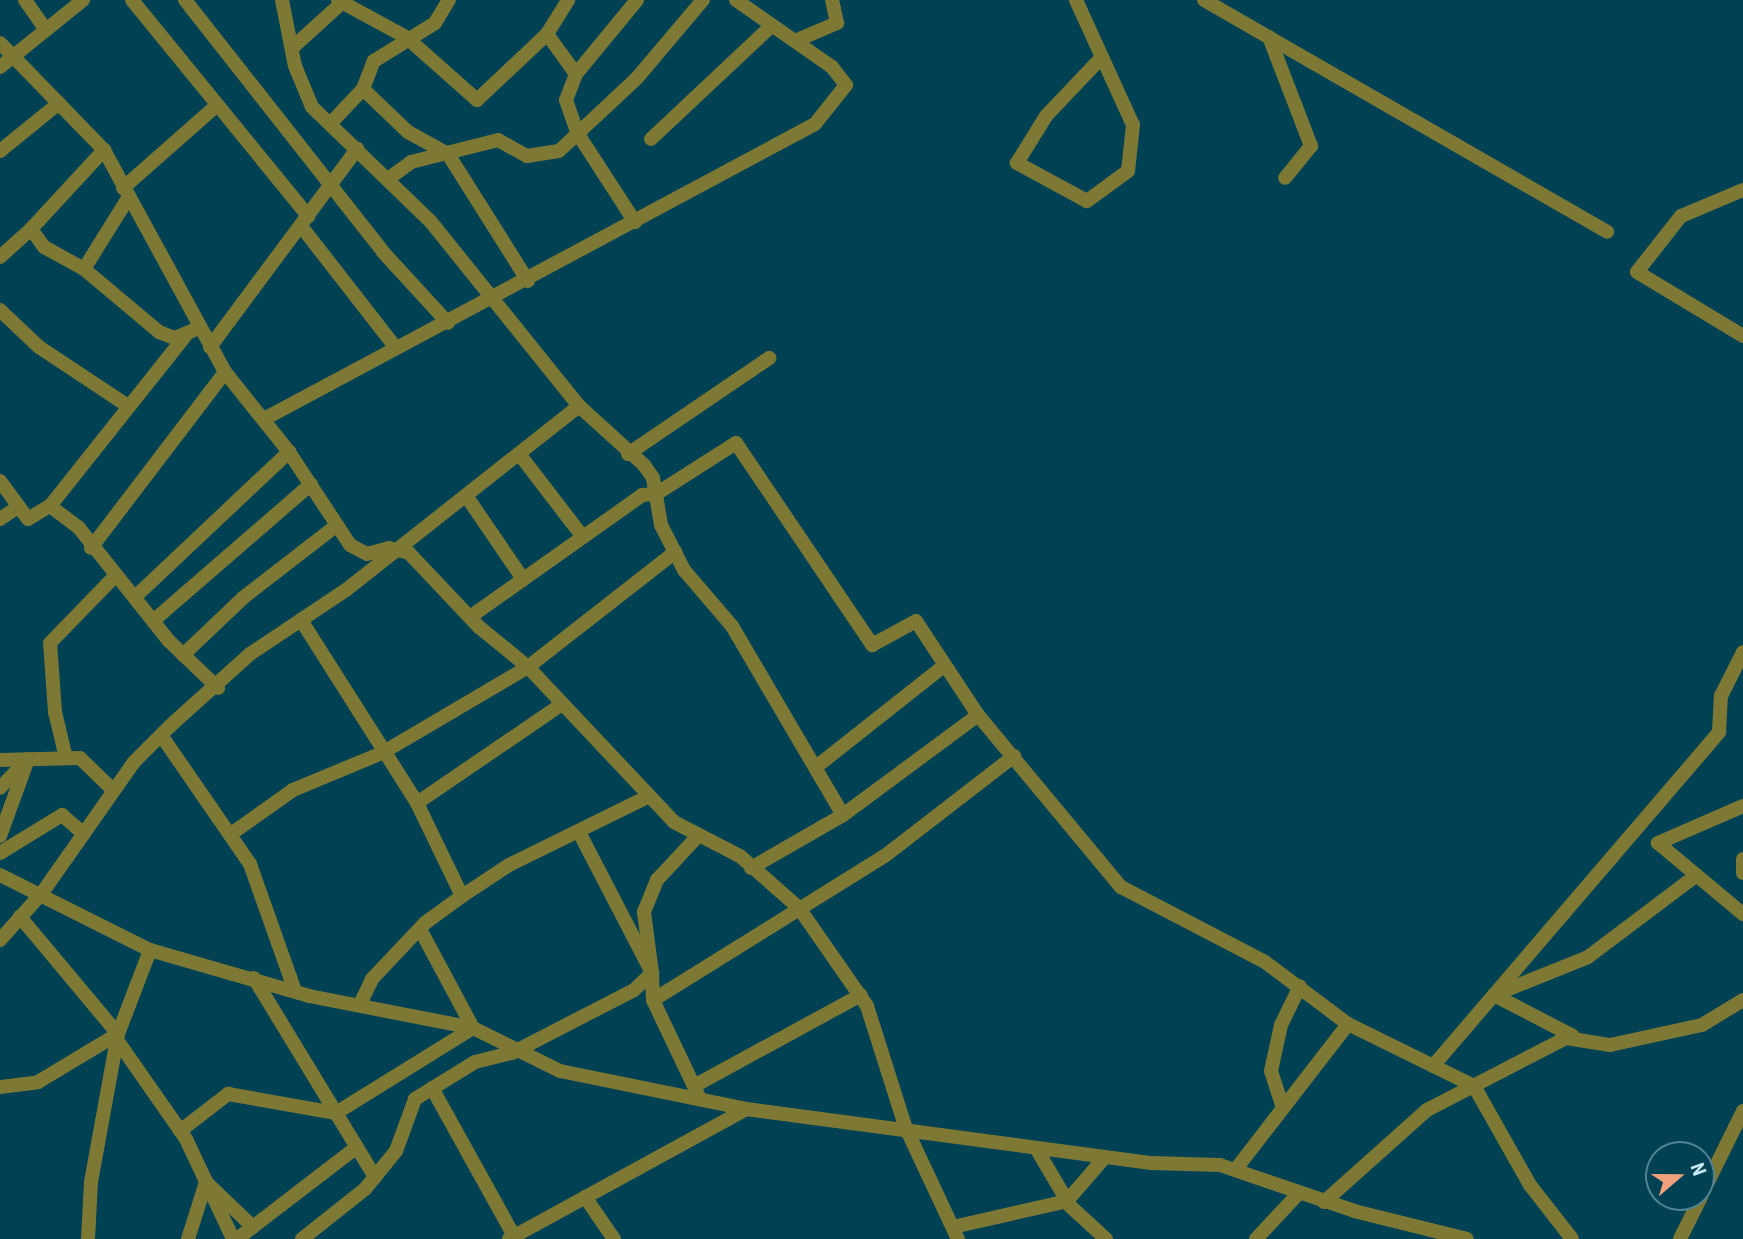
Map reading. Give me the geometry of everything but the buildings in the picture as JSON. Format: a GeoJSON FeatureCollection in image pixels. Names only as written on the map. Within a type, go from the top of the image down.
{"type":"FeatureCollection","features":[{"type":"Feature","properties":{"kind":"street"},"geometry":{"type":"LineString","coordinates":[[25,0],[45,29]]}},
{"type":"Feature","properties":{"kind":"street"},"geometry":{"type":"LineString","coordinates":[[0,67],[13,53],[83,0]]}},
{"type":"Feature","properties":{"kind":"street"},"geometry":{"type":"LineString","coordinates":[[132,0],[304,221],[396,348]]}},
{"type":"Feature","properties":{"kind":"street"},"geometry":{"type":"LineString","coordinates":[[185,0],[334,181],[383,252],[448,323]]}},
{"type":"Feature","properties":{"kind":"street"},"geometry":{"type":"LineString","coordinates":[[282,0],[302,87],[330,124],[388,179],[496,300],[579,406],[628,454],[645,465],[656,494],[661,525],[675,552],[732,626],[843,815]]}},
{"type":"Feature","properties":{"kind":"street"},"geometry":{"type":"LineString","coordinates":[[330,124],[363,89],[374,61],[406,37],[435,23],[449,0]]}},
{"type":"Feature","properties":{"kind":"street"},"geometry":{"type":"LineString","coordinates":[[292,48],[341,1],[406,37],[477,100],[547,34],[568,0]]}},
{"type":"Feature","properties":{"kind":"street"},"geometry":{"type":"LineString","coordinates":[[635,222],[578,134],[566,100],[576,74],[637,0]]}},
{"type":"Feature","properties":{"kind":"street"},"geometry":{"type":"LineString","coordinates":[[388,179],[411,162],[498,140],[527,156],[543,155],[578,134],[637,78],[703,0]]}},
{"type":"Feature","properties":{"kind":"street"},"geometry":{"type":"LineString","coordinates":[[264,419],[396,348],[496,300],[635,222],[758,160],[815,124],[838,100],[846,85],[795,41],[769,28],[736,0]]}},
{"type":"Feature","properties":{"kind":"street"},"geometry":{"type":"LineString","coordinates":[[795,41],[837,23],[832,0]]}},
{"type":"Feature","properties":{"kind":"street"},"geometry":{"type":"LineString","coordinates":[[1076,0],[1100,59],[1133,125],[1128,171],[1087,201],[1017,163],[1046,116],[1100,59]]}},
{"type":"Feature","properties":{"kind":"street"},"geometry":{"type":"LineString","coordinates":[[1204,0],[1607,232]]}},
{"type":"Feature","properties":{"kind":"street"},"geometry":{"type":"LineString","coordinates":[[650,139],[769,28]]}},
{"type":"Feature","properties":{"kind":"street"},"geometry":{"type":"LineString","coordinates":[[547,34],[576,74]]}},
{"type":"Feature","properties":{"kind":"street"},"geometry":{"type":"LineString","coordinates":[[1269,37],[1311,146],[1285,178]]}},
{"type":"Feature","properties":{"kind":"street"},"geometry":{"type":"LineString","coordinates":[[0,43],[13,53],[104,150],[198,328],[225,372],[289,453],[336,526],[358,553],[399,548]]}},
{"type":"Feature","properties":{"kind":"street"},"geometry":{"type":"LineString","coordinates":[[363,89],[408,132],[448,154],[528,281]]}},
{"type":"Feature","properties":{"kind":"street"},"geometry":{"type":"LineString","coordinates":[[0,150],[59,103]]}},
{"type":"Feature","properties":{"kind":"street"},"geometry":{"type":"LineString","coordinates":[[84,270],[125,194],[216,106]]}},
{"type":"Feature","properties":{"kind":"street"},"geometry":{"type":"LineString","coordinates":[[210,347],[357,149]]}},
{"type":"Feature","properties":{"kind":"street"},"geometry":{"type":"LineString","coordinates":[[0,257],[31,229],[104,150]]}},
{"type":"Feature","properties":{"kind":"street"},"geometry":{"type":"LineString","coordinates":[[1743,190],[1681,216],[1637,272],[1743,336]]}},
{"type":"Feature","properties":{"kind":"street"},"geometry":{"type":"LineString","coordinates":[[31,229],[44,247],[84,270],[159,332],[185,336]]}},
{"type":"Feature","properties":{"kind":"street"},"geometry":{"type":"LineString","coordinates":[[0,310],[39,346],[128,406]]}},
{"type":"Feature","properties":{"kind":"street"},"geometry":{"type":"LineString","coordinates":[[0,481],[31,520],[50,506],[185,336],[198,328]]}},
{"type":"Feature","properties":{"kind":"street"},"geometry":{"type":"LineString","coordinates":[[628,454],[769,358]]}},
{"type":"Feature","properties":{"kind":"street"},"geometry":{"type":"LineString","coordinates":[[91,548],[225,372]]}},
{"type":"Feature","properties":{"kind":"street"},"geometry":{"type":"LineString","coordinates":[[0,940],[42,893],[113,790],[161,735],[218,688],[250,654],[301,620],[467,497],[579,406]]}},
{"type":"Feature","properties":{"kind":"street"},"geometry":{"type":"LineString","coordinates":[[470,617],[642,495],[656,494],[736,443],[872,645],[916,621],[978,715],[1121,887],[1300,986],[1348,1024],[1474,1086],[1530,1185],[1572,1239]]}},
{"type":"Feature","properties":{"kind":"street"},"geometry":{"type":"LineString","coordinates":[[135,597],[289,453]]}},
{"type":"Feature","properties":{"kind":"street"},"geometry":{"type":"LineString","coordinates":[[520,455],[583,537]]}},
{"type":"Feature","properties":{"kind":"street"},"geometry":{"type":"LineString","coordinates":[[153,621],[311,484]]}},
{"type":"Feature","properties":{"kind":"street"},"geometry":{"type":"LineString","coordinates":[[467,497],[523,579]]}},
{"type":"Feature","properties":{"kind":"street"},"geometry":{"type":"LineString","coordinates":[[50,506],[79,528],[91,548],[153,621],[183,655],[218,688]]}},
{"type":"Feature","properties":{"kind":"street"},"geometry":{"type":"LineString","coordinates":[[0,519],[18,507]]}},
{"type":"Feature","properties":{"kind":"street"},"geometry":{"type":"LineString","coordinates":[[183,655],[244,597],[336,526]]}},
{"type":"Feature","properties":{"kind":"street"},"geometry":{"type":"LineString","coordinates":[[399,548],[470,617],[528,667],[649,796],[697,837],[740,856],[751,869],[799,908],[861,995],[905,1126],[956,1233],[1067,1201],[1105,1157]]}},
{"type":"Feature","properties":{"kind":"street"},"geometry":{"type":"LineString","coordinates":[[231,834],[293,790],[382,753],[528,667],[675,552]]}},
{"type":"Feature","properties":{"kind":"street"},"geometry":{"type":"LineString","coordinates":[[66,758],[55,712],[50,643],[116,575]]}},
{"type":"Feature","properties":{"kind":"street"},"geometry":{"type":"LineString","coordinates":[[301,620],[382,753],[417,803],[462,896]]}},
{"type":"Feature","properties":{"kind":"street"},"geometry":{"type":"LineString","coordinates":[[1433,1066],[1629,841],[1719,732],[1721,696],[1743,652]]}},
{"type":"Feature","properties":{"kind":"street"},"geometry":{"type":"LineString","coordinates":[[816,766],[944,665]]}},
{"type":"Feature","properties":{"kind":"street"},"geometry":{"type":"LineString","coordinates":[[417,803],[562,704]]}},
{"type":"Feature","properties":{"kind":"street"},"geometry":{"type":"LineString","coordinates":[[751,869],[843,815],[978,715]]}},
{"type":"Feature","properties":{"kind":"street"},"geometry":{"type":"LineString","coordinates":[[161,735],[231,834],[260,885],[294,988]]}},
{"type":"Feature","properties":{"kind":"street"},"geometry":{"type":"LineString","coordinates":[[653,1000],[757,940],[799,908],[915,835],[1014,757]]}},
{"type":"Feature","properties":{"kind":"street"},"geometry":{"type":"LineString","coordinates":[[0,760],[80,758],[113,790]]}},
{"type":"Feature","properties":{"kind":"street"},"geometry":{"type":"LineString","coordinates":[[0,788],[28,759]]}},
{"type":"Feature","properties":{"kind":"street"},"geometry":{"type":"LineString","coordinates":[[0,836],[28,759]]}},
{"type":"Feature","properties":{"kind":"street"},"geometry":{"type":"LineString","coordinates":[[360,1004],[372,979],[462,896],[509,864],[580,834],[649,796]]}},
{"type":"Feature","properties":{"kind":"street"},"geometry":{"type":"LineString","coordinates":[[1629,841],[1658,843],[1743,806]]}},
{"type":"Feature","properties":{"kind":"street"},"geometry":{"type":"LineString","coordinates":[[0,853],[62,815],[85,834]]}},
{"type":"Feature","properties":{"kind":"street"},"geometry":{"type":"LineString","coordinates":[[580,834],[652,973]]}},
{"type":"Feature","properties":{"kind":"street"},"geometry":{"type":"LineString","coordinates":[[697,837],[657,880],[644,912],[653,1000],[697,1093]]}},
{"type":"Feature","properties":{"kind":"street"},"geometry":{"type":"LineString","coordinates":[[1658,843],[1743,914]]}},
{"type":"Feature","properties":{"kind":"street"},"geometry":{"type":"LineString","coordinates":[[1743,859],[1743,873]]}},
{"type":"Feature","properties":{"kind":"street"},"geometry":{"type":"LineString","coordinates":[[0,875],[42,893],[71,914],[150,950],[360,1004],[473,1028],[512,1053],[559,1071],[697,1093],[746,1109],[905,1126],[1105,1157],[1236,1169],[1324,1202],[1467,1239]]}},
{"type":"Feature","properties":{"kind":"street"},"geometry":{"type":"LineString","coordinates":[[1494,995],[1588,957],[1697,875]]}},
{"type":"Feature","properties":{"kind":"street"},"geometry":{"type":"LineString","coordinates":[[20,917],[117,1037],[180,1131],[235,1239],[357,1147]]}},
{"type":"Feature","properties":{"kind":"street"},"geometry":{"type":"LineString","coordinates":[[421,931],[473,1028]]}},
{"type":"Feature","properties":{"kind":"street"},"geometry":{"type":"LineString","coordinates":[[88,1239],[91,1182],[117,1037],[150,950]]}},
{"type":"Feature","properties":{"kind":"street"},"geometry":{"type":"LineString","coordinates":[[302,1239],[375,1177],[396,1151],[415,1099],[475,1062],[512,1053],[634,989],[652,973]]}},
{"type":"Feature","properties":{"kind":"street"},"geometry":{"type":"LineString","coordinates":[[254,978],[375,1177]]}},
{"type":"Feature","properties":{"kind":"street"},"geometry":{"type":"LineString","coordinates":[[1283,1108],[1271,1071],[1281,1026],[1300,986]]}},
{"type":"Feature","properties":{"kind":"street"},"geometry":{"type":"LineString","coordinates":[[697,1093],[861,995]]}},
{"type":"Feature","properties":{"kind":"street"},"geometry":{"type":"LineString","coordinates":[[1494,995],[1573,1036],[1610,1045],[1702,1025],[1743,1000]]}},
{"type":"Feature","properties":{"kind":"street"},"geometry":{"type":"LineString","coordinates":[[1236,1169],[1348,1024]]}},
{"type":"Feature","properties":{"kind":"street"},"geometry":{"type":"LineString","coordinates":[[180,1131],[228,1094],[336,1113],[473,1028]]}},
{"type":"Feature","properties":{"kind":"street"},"geometry":{"type":"LineString","coordinates":[[1324,1202],[1403,1127],[1474,1086],[1573,1036]]}},
{"type":"Feature","properties":{"kind":"street"},"geometry":{"type":"LineString","coordinates":[[0,1087],[38,1082],[117,1037]]}},
{"type":"Feature","properties":{"kind":"street"},"geometry":{"type":"LineString","coordinates":[[432,1088],[511,1238],[746,1109]]}},
{"type":"Feature","properties":{"kind":"street"},"geometry":{"type":"LineString","coordinates":[[1715,1168],[1743,1111]]}},
{"type":"Feature","properties":{"kind":"street"},"geometry":{"type":"LineString","coordinates":[[1036,1148],[1067,1201],[1106,1239]]}},
{"type":"Feature","properties":{"kind":"street"},"geometry":{"type":"LineString","coordinates":[[206,1182],[253,1227]]}},
{"type":"Feature","properties":{"kind":"street"},"geometry":{"type":"LineString","coordinates":[[188,1239],[206,1182]]}},
{"type":"Feature","properties":{"kind":"street"},"geometry":{"type":"LineString","coordinates":[[1256,1239],[1298,1194]]}},
{"type":"Feature","properties":{"kind":"street"},"geometry":{"type":"LineString","coordinates":[[585,1197],[614,1239]]}},
{"type":"Feature","properties":{"kind":"street"},"geometry":{"type":"LineString","coordinates":[[1680,1239],[1694,1211]]}}]}
